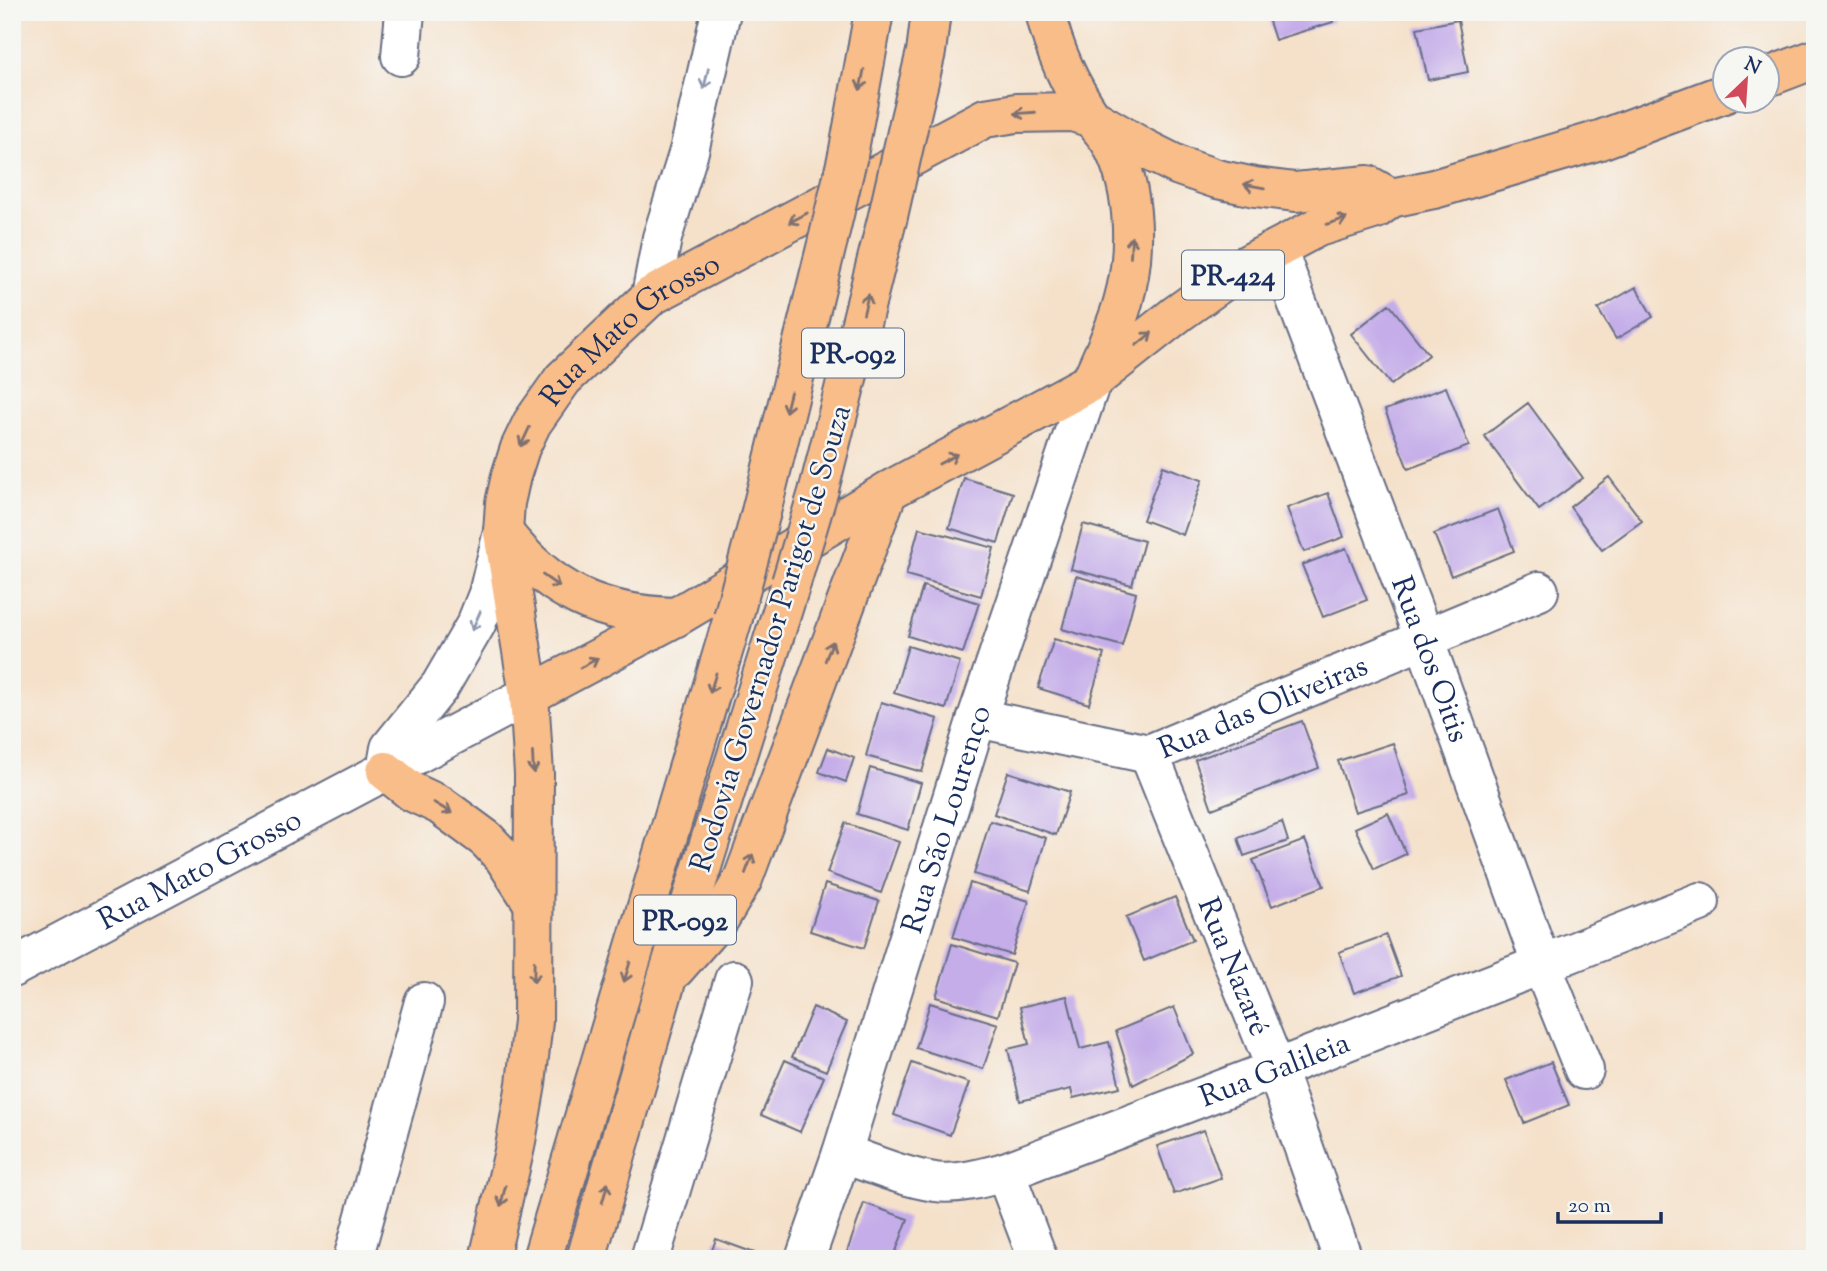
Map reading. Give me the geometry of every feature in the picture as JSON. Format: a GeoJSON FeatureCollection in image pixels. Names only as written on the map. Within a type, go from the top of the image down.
{"type":"FeatureCollection","features":[{"type":"Feature","properties":{"kind":"main road","name":"Rodovia Governador Parigot de Souza"},"geometry":{"type":"LineString","coordinates":[[542,1259],[733,618],[848,155],[874,12]]}},
{"type":"Feature","properties":{"kind":"main road","name":"Rodovia Governador Parigot de Souza"},"geometry":{"type":"LineString","coordinates":[[586,1259],[667,978],[819,489],[888,216],[926,51],[931,12]]}},
{"type":"Feature","properties":{"kind":"main road"},"geometry":{"type":"LineString","coordinates":[[529,695],[676,617],[888,491],[1091,382],[1124,302],[1132,239],[1130,206],[1123,174],[1112,144],[1092,118],[1063,69],[1045,12]]}},
{"type":"Feature","properties":{"kind":"main road"},"geometry":{"type":"LineString","coordinates":[[1782,72],[1815,59]]}},
{"type":"Feature","properties":{"kind":"main road","name":"PR-424"},"geometry":{"type":"LineString","coordinates":[[1091,382],[1177,314],[1246,265],[1318,227],[1376,209],[1391,198],[1474,178],[1600,140],[1712,98]]}},
{"type":"Feature","properties":{"kind":"main road","name":"Rua Mato Grosso"},"geometry":{"type":"LineString","coordinates":[[503,533],[505,503],[511,475],[532,423],[546,400],[582,360],[651,296],[985,118],[1047,111],[1072,112],[1092,118]]}},
{"type":"Feature","properties":{"kind":"main road"},"geometry":{"type":"LineString","coordinates":[[1092,118],[1179,166],[1217,179],[1295,192],[1368,185],[1391,198]]}},
{"type":"Feature","properties":{"kind":"main road"},"geometry":{"type":"LineString","coordinates":[[667,978],[720,918],[743,880],[888,491]]}},
{"type":"Feature","properties":{"kind":"main road"},"geometry":{"type":"LineString","coordinates":[[503,533],[537,570],[558,586],[585,600],[614,611],[676,617]]}},
{"type":"Feature","properties":{"kind":"main road"},"geometry":{"type":"LineString","coordinates":[[489,1259],[515,1147],[533,1021],[534,774],[529,695],[503,533]]}},
{"type":"Feature","properties":{"kind":"main road"},"geometry":{"type":"LineString","coordinates":[[386,771],[412,792],[440,805],[486,839],[504,858],[533,904]]}},
{"type":"Feature","properties":{"kind":"street"},"geometry":{"type":"LineString","coordinates":[[401,56],[405,12]]}},
{"type":"Feature","properties":{"kind":"street"},"geometry":{"type":"LineString","coordinates":[[651,296],[662,238],[689,151],[721,12]]}},
{"type":"Feature","properties":{"kind":"street","name":"Rua dos Oitis"},"geometry":{"type":"LineString","coordinates":[[1276,249],[1424,639],[1541,963],[1584,1070]]}},
{"type":"Feature","properties":{"kind":"street","name":"Rua São Lourenço"},"geometry":{"type":"LineString","coordinates":[[805,1259],[842,1153],[977,718],[1091,382]]}},
{"type":"Feature","properties":{"kind":"street","name":"Rua Mato Grosso"},"geometry":{"type":"LineString","coordinates":[[386,771],[390,748],[440,687],[476,624],[488,594],[503,533]]}},
{"type":"Feature","properties":{"kind":"street","name":"Rua das Oliveiras"},"geometry":{"type":"LineString","coordinates":[[977,718],[1149,754],[1539,591]]}},
{"type":"Feature","properties":{"kind":"street","name":"Rua Mato Grosso"},"geometry":{"type":"LineString","coordinates":[[12,968],[529,695]]}},
{"type":"Feature","properties":{"kind":"street","name":"Rua Nazaré"},"geometry":{"type":"LineString","coordinates":[[1149,754],[1276,1069],[1343,1259]]}},
{"type":"Feature","properties":{"kind":"street","name":"Rua Galileia"},"geometry":{"type":"LineString","coordinates":[[842,1153],[892,1171],[937,1182],[974,1180],[1005,1172],[1276,1069],[1700,902]]}},
{"type":"Feature","properties":{"kind":"street"},"geometry":{"type":"LineString","coordinates":[[650,1259],[734,980]]}},
{"type":"Feature","properties":{"kind":"street"},"geometry":{"type":"LineString","coordinates":[[353,1259],[424,1002]]}},
{"type":"Feature","properties":{"kind":"street"},"geometry":{"type":"LineString","coordinates":[[1005,1172],[1038,1259]]}},
{"type":"Feature","properties":{"kind":"building"},"geometry":{"type":"Polygon","coordinates":[[[1266,12],[1330,12],[1333,22],[1275,40],[1266,12]]]}},
{"type":"Feature","properties":{"kind":"building"},"geometry":{"type":"Polygon","coordinates":[[[1458,20],[1468,72],[1428,80],[1417,28],[1458,20]]]}},
{"type":"Feature","properties":{"kind":"building"},"geometry":{"type":"Polygon","coordinates":[[[1636,287],[1653,317],[1616,339],[1598,309],[1636,287]]]}},
{"type":"Feature","properties":{"kind":"building"},"geometry":{"type":"Polygon","coordinates":[[[1389,304],[1429,355],[1391,385],[1351,334],[1389,304]]]}},
{"type":"Feature","properties":{"kind":"building"},"geometry":{"type":"Polygon","coordinates":[[[1446,387],[1469,446],[1408,469],[1385,410],[1446,387]]]}},
{"type":"Feature","properties":{"kind":"building"},"geometry":{"type":"Polygon","coordinates":[[[1528,403],[1583,478],[1539,510],[1484,436],[1528,403]]]}},
{"type":"Feature","properties":{"kind":"building"},"geometry":{"type":"Polygon","coordinates":[[[1163,466],[1202,480],[1183,535],[1143,520],[1163,466]]]}},
{"type":"Feature","properties":{"kind":"building"},"geometry":{"type":"Polygon","coordinates":[[[1609,477],[1642,521],[1602,550],[1570,507],[1609,477]]]}},
{"type":"Feature","properties":{"kind":"building"},"geometry":{"type":"Polygon","coordinates":[[[964,478],[1013,493],[998,543],[949,528],[964,478]]]}},
{"type":"Feature","properties":{"kind":"building"},"geometry":{"type":"Polygon","coordinates":[[[1328,493],[1344,537],[1304,552],[1287,508],[1328,493]]]}},
{"type":"Feature","properties":{"kind":"building"},"geometry":{"type":"Polygon","coordinates":[[[1498,509],[1514,551],[1451,576],[1434,534],[1498,509]]]}},
{"type":"Feature","properties":{"kind":"building"},"geometry":{"type":"Polygon","coordinates":[[[1083,524],[1144,541],[1132,585],[1071,569],[1083,524]]]}},
{"type":"Feature","properties":{"kind":"building"},"geometry":{"type":"Polygon","coordinates":[[[919,528],[994,548],[981,596],[906,575],[919,528]]]}},
{"type":"Feature","properties":{"kind":"building"},"geometry":{"type":"Polygon","coordinates":[[[1346,548],[1367,600],[1323,617],[1302,565],[1346,548]]]}},
{"type":"Feature","properties":{"kind":"building"},"geometry":{"type":"Polygon","coordinates":[[[1076,576],[1136,593],[1122,646],[1062,629],[1076,576]]]}},
{"type":"Feature","properties":{"kind":"building"},"geometry":{"type":"Polygon","coordinates":[[[923,586],[979,603],[963,653],[908,636],[923,586]]]}},
{"type":"Feature","properties":{"kind":"building"},"geometry":{"type":"Polygon","coordinates":[[[1054,639],[1104,654],[1089,704],[1038,688],[1054,639]]]}},
{"type":"Feature","properties":{"kind":"building"},"geometry":{"type":"Polygon","coordinates":[[[908,646],[960,662],[946,709],[894,693],[908,646]]]}},
{"type":"Feature","properties":{"kind":"building"},"geometry":{"type":"Polygon","coordinates":[[[881,702],[938,719],[922,772],[866,756],[881,702]]]}},
{"type":"Feature","properties":{"kind":"building"},"geometry":{"type":"Polygon","coordinates":[[[1302,721],[1319,768],[1212,809],[1195,760],[1302,721]]]}},
{"type":"Feature","properties":{"kind":"building"},"geometry":{"type":"Polygon","coordinates":[[[1393,743],[1409,795],[1355,812],[1338,761],[1393,743]]]}},
{"type":"Feature","properties":{"kind":"building"},"geometry":{"type":"Polygon","coordinates":[[[828,748],[854,758],[846,782],[819,772],[828,748]]]}},
{"type":"Feature","properties":{"kind":"building"},"geometry":{"type":"Polygon","coordinates":[[[870,768],[921,783],[908,830],[857,814],[870,768]]]}},
{"type":"Feature","properties":{"kind":"building"},"geometry":{"type":"Polygon","coordinates":[[[1008,772],[1070,792],[1056,835],[994,814],[1008,772]]]}},
{"type":"Feature","properties":{"kind":"building"},"geometry":{"type":"Polygon","coordinates":[[[1388,813],[1406,854],[1374,869],[1355,828],[1388,813]]]}},
{"type":"Feature","properties":{"kind":"building"},"geometry":{"type":"Polygon","coordinates":[[[990,821],[1046,838],[1030,891],[974,874],[990,821]]]}},
{"type":"Feature","properties":{"kind":"building"},"geometry":{"type":"Polygon","coordinates":[[[1282,822],[1288,841],[1244,856],[1238,838],[1282,822]]]}},
{"type":"Feature","properties":{"kind":"building"},"geometry":{"type":"Polygon","coordinates":[[[845,823],[899,842],[881,893],[827,873],[845,823]]]}},
{"type":"Feature","properties":{"kind":"building"},"geometry":{"type":"Polygon","coordinates":[[[1305,840],[1324,886],[1272,906],[1253,860],[1305,840]]]}},
{"type":"Feature","properties":{"kind":"building"},"geometry":{"type":"Polygon","coordinates":[[[970,883],[1029,901],[1012,955],[953,937],[970,883]]]}},
{"type":"Feature","properties":{"kind":"building"},"geometry":{"type":"Polygon","coordinates":[[[825,884],[879,901],[864,948],[810,931],[825,884]]]}},
{"type":"Feature","properties":{"kind":"building"},"geometry":{"type":"Polygon","coordinates":[[[1175,897],[1193,940],[1144,961],[1126,917],[1175,897]]]}},
{"type":"Feature","properties":{"kind":"building"},"geometry":{"type":"Polygon","coordinates":[[[1386,935],[1401,976],[1354,993],[1339,952],[1386,935]]]}},
{"type":"Feature","properties":{"kind":"building"},"geometry":{"type":"Polygon","coordinates":[[[952,944],[1014,963],[998,1016],[936,997],[952,944]]]}},
{"type":"Feature","properties":{"kind":"building"},"geometry":{"type":"Polygon","coordinates":[[[1067,996],[1080,1049],[1109,1042],[1120,1087],[1073,1098],[1071,1089],[1020,1101],[1008,1049],[1029,1044],[1020,1007],[1067,996]]]}},
{"type":"Feature","properties":{"kind":"building"},"geometry":{"type":"Polygon","coordinates":[[[930,1003],[998,1024],[983,1069],[916,1048],[930,1003]]]}},
{"type":"Feature","properties":{"kind":"building"},"geometry":{"type":"Polygon","coordinates":[[[813,1007],[847,1022],[826,1071],[792,1057],[813,1007]]]}},
{"type":"Feature","properties":{"kind":"building"},"geometry":{"type":"Polygon","coordinates":[[[1174,1007],[1193,1054],[1133,1085],[1116,1031],[1174,1007]]]}},
{"type":"Feature","properties":{"kind":"building"},"geometry":{"type":"Polygon","coordinates":[[[785,1060],[824,1077],[800,1132],[761,1115],[785,1060]]]}},
{"type":"Feature","properties":{"kind":"building"},"geometry":{"type":"Polygon","coordinates":[[[1551,1062],[1569,1105],[1524,1123],[1506,1080],[1551,1062]]]}},
{"type":"Feature","properties":{"kind":"building"},"geometry":{"type":"Polygon","coordinates":[[[912,1063],[969,1083],[950,1135],[894,1115],[912,1063]]]}},
{"type":"Feature","properties":{"kind":"building"},"geometry":{"type":"Polygon","coordinates":[[[1204,1130],[1221,1178],[1174,1194],[1157,1146],[1204,1130]]]}},
{"type":"Feature","properties":{"kind":"building"},"geometry":{"type":"Polygon","coordinates":[[[864,1203],[908,1219],[893,1259],[867,1259],[847,1252],[864,1203]]]}},
{"type":"Feature","properties":{"kind":"building"},"geometry":{"type":"Polygon","coordinates":[[[716,1239],[757,1254],[756,1259],[709,1259],[716,1239]]]}}]}
